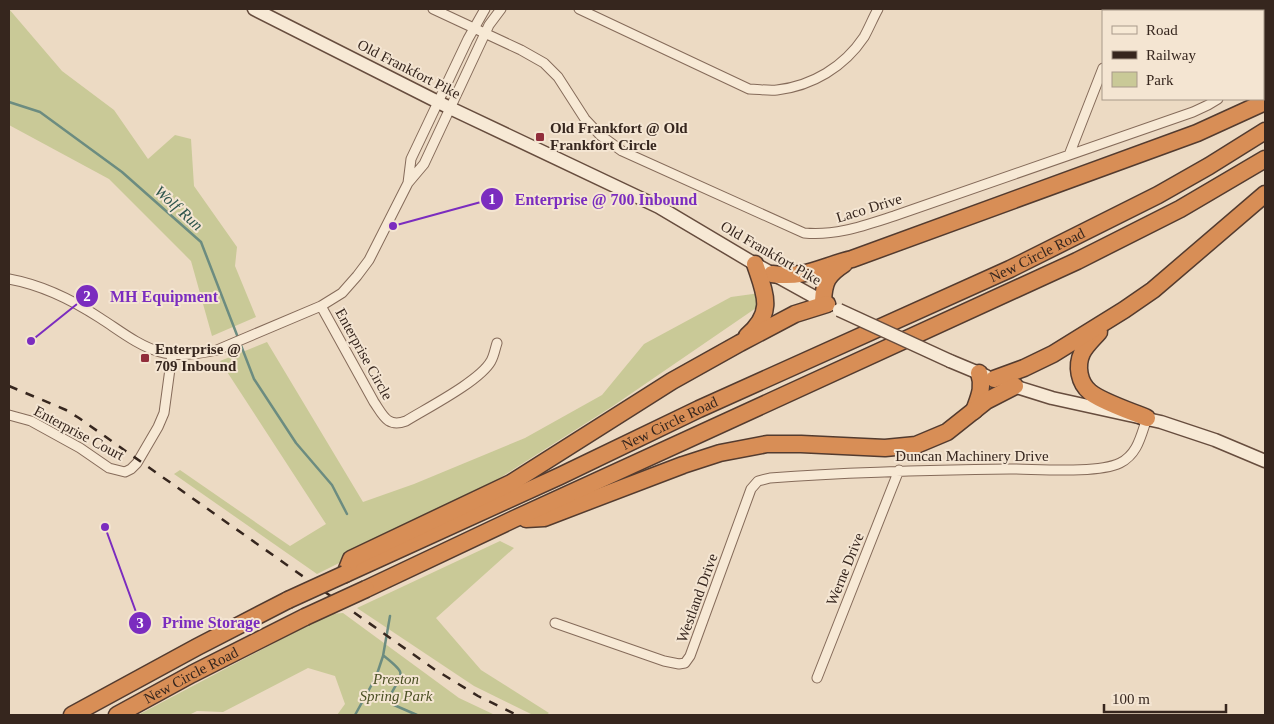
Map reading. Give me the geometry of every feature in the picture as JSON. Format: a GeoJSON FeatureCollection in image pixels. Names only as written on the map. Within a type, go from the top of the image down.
{"type":"FeatureCollection","features":[{"type":"Feature","properties":{"kind":"highway"},"geometry":{"type":"LineString","coordinates":[[772,274],[800,275],[852,259],[1197,133],[1265,102]]}},
{"type":"Feature","properties":{"kind":"highway","name":"New Circle Road"},"geometry":{"type":"LineString","coordinates":[[72,715],[288,600],[560,476],[699,409],[1018,265],[1158,195],[1265,131]]}},
{"type":"Feature","properties":{"kind":"highway","name":"New Circle Road"},"geometry":{"type":"LineString","coordinates":[[117,715],[305,616],[1077,261],[1180,209],[1265,158]]}},
{"type":"Feature","properties":{"kind":"highway"},"geometry":{"type":"LineString","coordinates":[[994,379],[1024,368],[1053,354],[1153,290],[1265,194]]}},
{"type":"Feature","properties":{"kind":"highway"},"geometry":{"type":"LineString","coordinates":[[345,574],[351,559],[511,483],[672,381],[740,343],[795,314],[830,305],[823,290],[829,275],[852,259]]}},
{"type":"Feature","properties":{"kind":"highway"},"geometry":{"type":"LineString","coordinates":[[740,343],[758,327],[764,315],[766,299],[754,264]]}},
{"type":"Feature","properties":{"kind":"highway"},"geometry":{"type":"LineString","coordinates":[[1108,320],[1081,356],[1079,364],[1080,374],[1086,387],[1092,394],[1147,418]]}},
{"type":"Feature","properties":{"kind":"highway"},"geometry":{"type":"LineString","coordinates":[[974,411],[982,385],[978,373]]}},
{"type":"Feature","properties":{"kind":"highway"},"geometry":{"type":"LineString","coordinates":[[514,519],[544,518],[683,465],[720,454],[767,444],[885,448],[911,446],[947,432],[990,399],[1015,386]]}},
{"type":"Feature","properties":{"kind":"main road","name":"Old Frankfort Pike"},"geometry":{"type":"LineString","coordinates":[[254,9],[444,105],[659,207],[754,264],[830,305],[950,361],[994,379],[1052,398],[1147,418],[1215,440],[1265,462]]}},
{"type":"Feature","properties":{"kind":"street","name":"Laco Drive"},"geometry":{"type":"LineString","coordinates":[[433,9],[521,50],[544,63],[558,77],[585,119],[606,140],[622,150],[804,233],[827,234],[846,231],[894,216],[1193,112],[1217,100]]}},
{"type":"Feature","properties":{"kind":"street"},"geometry":{"type":"LineString","coordinates":[[9,279],[42,287],[65,297],[147,347],[172,354],[202,353],[230,345],[321,306],[342,293],[369,260],[408,183],[424,164],[444,105],[475,28],[485,9]]}},
{"type":"Feature","properties":{"kind":"street"},"geometry":{"type":"LineString","coordinates":[[408,183],[412,159],[485,33],[495,12],[501,9]]}},
{"type":"Feature","properties":{"kind":"street"},"geometry":{"type":"LineString","coordinates":[[579,9],[749,89],[775,90],[794,87],[820,77],[836,68],[851,55],[865,36],[878,9]]}},
{"type":"Feature","properties":{"kind":"street"},"geometry":{"type":"LineString","coordinates":[[1068,155],[1102,70]]}},
{"type":"Feature","properties":{"kind":"street","name":"Enterprise Circle"},"geometry":{"type":"LineString","coordinates":[[321,306],[374,402],[383,416],[393,423],[406,420],[472,381],[491,361],[497,343]]}},
{"type":"Feature","properties":{"kind":"street","name":"Enterprise Court"},"geometry":{"type":"LineString","coordinates":[[9,415],[31,421],[80,448],[109,468],[125,472],[137,463],[152,440],[164,413],[172,354]]}},
{"type":"Feature","properties":{"kind":"street","name":"Duncan Machinery Drive"},"geometry":{"type":"LineString","coordinates":[[770,478],[899,470],[1070,469],[1108,466],[1120,463],[1130,456],[1137,447],[1147,418]]}},
{"type":"Feature","properties":{"kind":"street","name":"Werne Drive"},"geometry":{"type":"LineString","coordinates":[[817,678],[899,470]]}},
{"type":"Feature","properties":{"kind":"street","name":"Westland Drive"},"geometry":{"type":"LineString","coordinates":[[554,622],[664,661],[679,664],[685,663],[690,656],[752,489],[758,481],[770,478]]}},
{"type":"Feature","properties":{"kind":"green space"},"geometry":{"type":"Polygon","coordinates":[[[9,9],[62,71],[114,110],[148,159],[175,135],[191,139],[194,186],[237,247],[235,266],[256,317],[212,336],[191,261],[109,179],[9,125],[9,9]]]}},
{"type":"Feature","properties":{"kind":"green space"},"geometry":{"type":"Polygon","coordinates":[[[760,293],[756,308],[613,406],[462,502],[317,574],[174,474],[180,470],[290,546],[326,524],[220,361],[267,342],[363,502],[414,484],[525,438],[602,395],[644,344],[731,297],[760,293]]]}},
{"type":"Feature","properties":{"kind":"green space"},"geometry":{"type":"Polygon","coordinates":[[[500,541],[514,548],[436,618],[481,670],[549,713],[546,715],[533,715],[474,686],[357,608],[500,541]]]}},
{"type":"Feature","properties":{"kind":"green space","name":"Preston Spring Park"},"geometry":{"type":"Polygon","coordinates":[[[343,613],[459,698],[495,715],[337,715],[345,704],[335,676],[308,668],[223,712],[197,711],[189,715],[138,715],[329,614],[343,613]]]}},
{"type":"Feature","properties":{"kind":"waterway","name":"Wolf Run"},"geometry":{"type":"LineString","coordinates":[[9,102],[40,112],[122,172],[201,242],[254,379],[296,443],[332,485],[347,514]]}},
{"type":"Feature","properties":{"kind":"waterway","name":"Wolf Run"},"geometry":{"type":"LineString","coordinates":[[355,715],[376,677],[383,656],[390,616]]}},
{"type":"Feature","properties":{"kind":"waterway"},"geometry":{"type":"LineString","coordinates":[[384,656],[400,671],[400,678],[390,696],[394,705],[417,715]]}},
{"type":"Feature","properties":{"kind":"railway"},"geometry":{"type":"LineString","coordinates":[[9,386],[66,410],[79,418],[434,669],[478,696],[517,715]]}},
{"type":"Feature","properties":{"kind":"place","name":"Old Frankfort @ Old Frankfort Circle"},"geometry":{"type":"Point","coordinates":[540,137]}},
{"type":"Feature","properties":{"kind":"place","name":"Enterprise @ 700 Inbound"},"geometry":{"type":"Point","coordinates":[393,226]}},
{"type":"Feature","properties":{"kind":"place","name":"MH Equipment"},"geometry":{"type":"Point","coordinates":[31,341]}},
{"type":"Feature","properties":{"kind":"place","name":"Enterprise @ 709 Inbound"},"geometry":{"type":"Point","coordinates":[145,358]}},
{"type":"Feature","properties":{"kind":"place","name":"Prime Storage"},"geometry":{"type":"Point","coordinates":[105,527]}}]}
